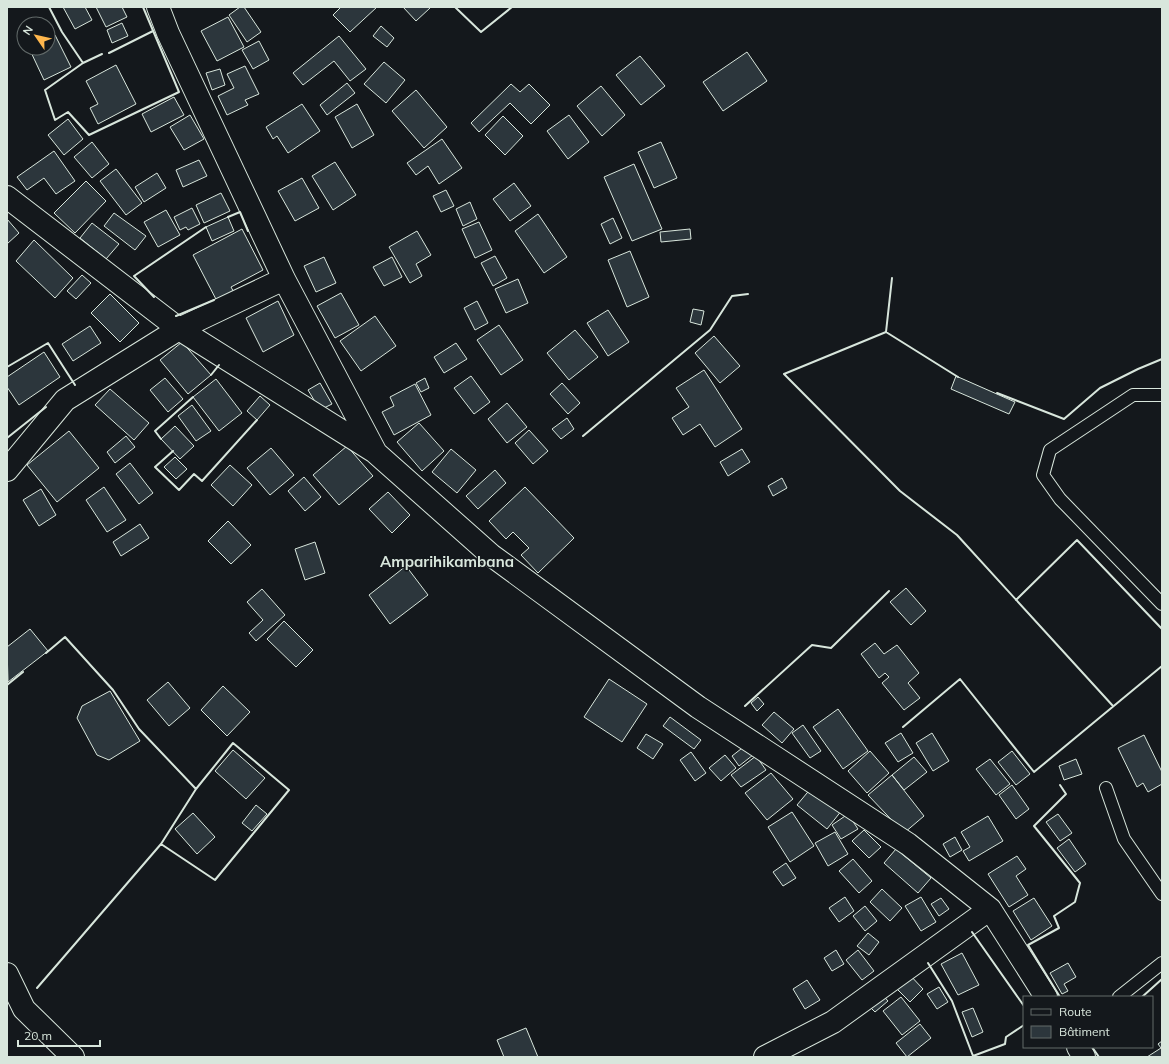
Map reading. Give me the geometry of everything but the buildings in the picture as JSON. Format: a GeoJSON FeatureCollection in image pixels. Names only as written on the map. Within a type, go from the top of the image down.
{"type":"FeatureCollection","features":[{"type":"Feature","properties":{"kind":"street"},"geometry":{"type":"LineString","coordinates":[[158,7],[168,33],[284,279],[376,453]]}},
{"type":"Feature","properties":{"kind":"street"},"geometry":{"type":"LineString","coordinates":[[7,197],[179,329],[376,453],[491,555],[698,707],[908,844],[990,909],[1045,996]]}},
{"type":"Feature","properties":{"kind":"street"},"geometry":{"type":"LineString","coordinates":[[7,470],[65,400],[179,329],[284,279]]}},
{"type":"Feature","properties":{"kind":"street"},"geometry":{"type":"LineString","coordinates":[[765,1057],[833,1022],[990,909]]}},
{"type":"Feature","properties":{"kind":"street"},"geometry":{"type":"LineString","coordinates":[[7,974],[24,1009],[73,1057]]}},
{"type":"Feature","properties":{"kind":"street"},"geometry":{"type":"LineString","coordinates":[[1079,1048],[1084,1057]]}},
{"type":"Feature","properties":{"kind":"lane"},"geometry":{"type":"LineString","coordinates":[[1162,395],[1133,396],[1050,450],[1043,475],[1060,499],[1162,604]]}},
{"type":"Feature","properties":{"kind":"lane"},"geometry":{"type":"LineString","coordinates":[[1106,788],[1124,839],[1162,894]]}},
{"type":"Feature","properties":{"kind":"lane"},"geometry":{"type":"LineString","coordinates":[[1120,996],[1162,963]]}},
{"type":"Feature","properties":{"kind":"wall"},"geometry":{"type":"LineString","coordinates":[[49,7],[62,32],[83,63],[102,54]]}},
{"type":"Feature","properties":{"kind":"wall"},"geometry":{"type":"LineString","coordinates":[[83,63],[45,90],[55,120],[68,112],[89,135],[179,92],[143,7]]}},
{"type":"Feature","properties":{"kind":"wall"},"geometry":{"type":"LineString","coordinates":[[455,7],[481,32],[512,7]]}},
{"type":"Feature","properties":{"kind":"wall"},"geometry":{"type":"LineString","coordinates":[[109,53],[153,31]]}},
{"type":"Feature","properties":{"kind":"wall"},"geometry":{"type":"LineString","coordinates":[[228,217],[240,212],[248,231]]}},
{"type":"Feature","properties":{"kind":"wall"},"geometry":{"type":"LineString","coordinates":[[154,297],[134,276],[206,227]]}},
{"type":"Feature","properties":{"kind":"wall"},"geometry":{"type":"LineString","coordinates":[[886,332],[892,278]]}},
{"type":"Feature","properties":{"kind":"wall"},"geometry":{"type":"LineString","coordinates":[[583,436],[710,330],[732,296],[748,294]]}},
{"type":"Feature","properties":{"kind":"wall"},"geometry":{"type":"LineString","coordinates":[[176,316],[214,300]]}},
{"type":"Feature","properties":{"kind":"wall"},"geometry":{"type":"LineString","coordinates":[[958,377],[886,332],[784,374],[900,491],[957,535],[1113,706]]}},
{"type":"Feature","properties":{"kind":"wall"},"geometry":{"type":"LineString","coordinates":[[7,367],[48,343],[75,385]]}},
{"type":"Feature","properties":{"kind":"wall"},"geometry":{"type":"LineString","coordinates":[[997,393],[1064,419],[1100,388],[1162,359]]}},
{"type":"Feature","properties":{"kind":"wall"},"geometry":{"type":"LineString","coordinates":[[211,375],[219,365]]}},
{"type":"Feature","properties":{"kind":"wall"},"geometry":{"type":"LineString","coordinates":[[161,439],[155,431],[193,397]]}},
{"type":"Feature","properties":{"kind":"wall"},"geometry":{"type":"LineString","coordinates":[[7,438],[46,407]]}},
{"type":"Feature","properties":{"kind":"wall"},"geometry":{"type":"LineString","coordinates":[[173,451],[155,467],[179,490],[194,474],[202,481],[257,420]]}},
{"type":"Feature","properties":{"kind":"wall"},"geometry":{"type":"LineString","coordinates":[[1016,600],[1077,540],[1162,629]]}},
{"type":"Feature","properties":{"kind":"wall"},"geometry":{"type":"LineString","coordinates":[[745,706],[812,645],[831,648],[889,591]]}},
{"type":"Feature","properties":{"kind":"wall"},"geometry":{"type":"LineString","coordinates":[[46,653],[65,637],[113,690],[139,729],[196,789]]}},
{"type":"Feature","properties":{"kind":"wall"},"geometry":{"type":"LineString","coordinates":[[903,727],[960,679],[1034,772],[1162,666]]}},
{"type":"Feature","properties":{"kind":"wall"},"geometry":{"type":"LineString","coordinates":[[7,685],[23,672]]}},
{"type":"Feature","properties":{"kind":"wall"},"geometry":{"type":"LineString","coordinates":[[37,988],[161,844],[196,789],[233,743],[289,790],[215,880],[161,844]]}},
{"type":"Feature","properties":{"kind":"wall"},"geometry":{"type":"LineString","coordinates":[[1059,996],[1028,945],[1059,928],[1054,916],[1075,902],[1080,883],[1034,826],[1066,794],[1060,785]]}},
{"type":"Feature","properties":{"kind":"wall"},"geometry":{"type":"LineString","coordinates":[[972,932],[1023,1005]]}},
{"type":"Feature","properties":{"kind":"wall"},"geometry":{"type":"LineString","coordinates":[[928,963],[952,1001],[973,1056],[1005,1044],[1006,1037],[1023,1026]]}},
{"type":"Feature","properties":{"kind":"wall"},"geometry":{"type":"LineString","coordinates":[[1143,996],[1162,979]]}},
{"type":"Feature","properties":{"kind":"wall"},"geometry":{"type":"LineString","coordinates":[[1093,1048],[1099,1057]]}},
{"type":"Feature","properties":{"kind":"district","name":"Amparihikambana"},"geometry":{"type":"Point","coordinates":[447,561]}}]}
